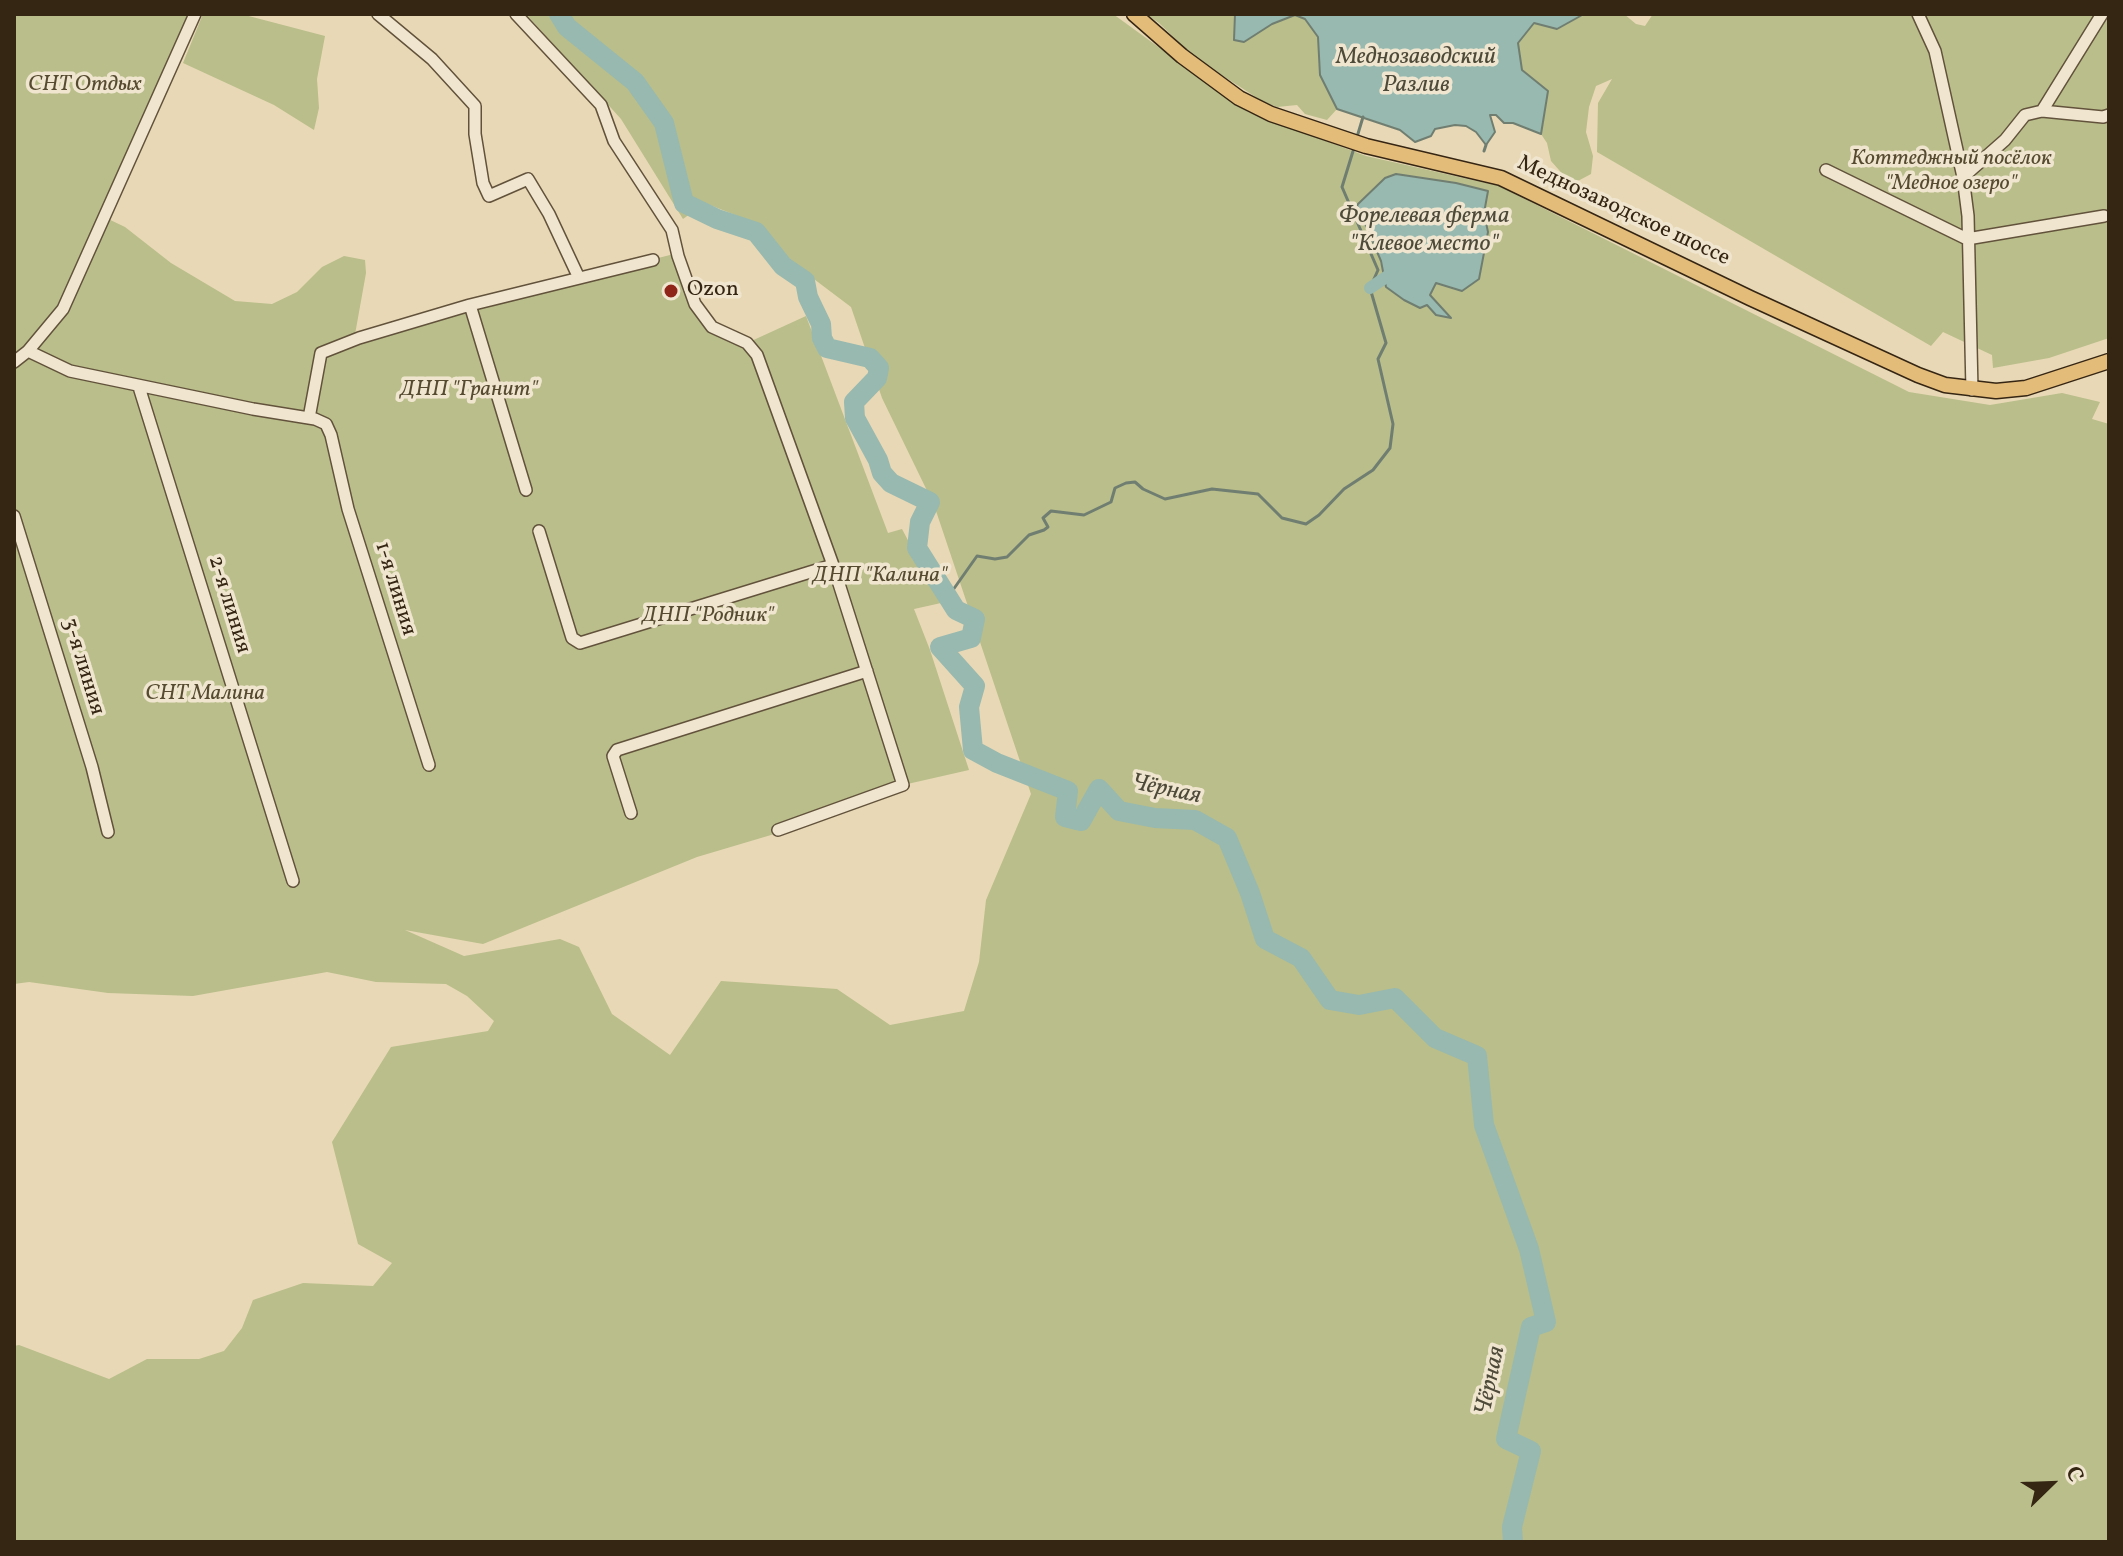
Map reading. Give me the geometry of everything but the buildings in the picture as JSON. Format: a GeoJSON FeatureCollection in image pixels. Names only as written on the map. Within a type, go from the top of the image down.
{"type":"FeatureCollection","features":[{"type":"Feature","properties":{"kind":"main road","name":"Меднозаводское шоссе"},"geometry":{"type":"LineString","coordinates":[[1134,14],[1182,56],[1239,98],[1271,114],[1366,146],[1501,178],[1945,385],[1996,391],[2026,388],[2109,361]]}},
{"type":"Feature","properties":{"kind":"street"},"geometry":{"type":"LineString","coordinates":[[14,362],[28,351],[63,309],[195,14]]}},
{"type":"Feature","properties":{"kind":"street"},"geometry":{"type":"LineString","coordinates":[[378,14],[432,59],[475,106],[475,134],[483,183],[489,196],[528,179],[549,214],[579,278]]}},
{"type":"Feature","properties":{"kind":"street"},"geometry":{"type":"LineString","coordinates":[[516,14],[601,105],[614,141],[672,230],[695,304],[712,327],[747,343],[757,355],[833,565],[903,785],[778,830]]}},
{"type":"Feature","properties":{"kind":"street"},"geometry":{"type":"LineString","coordinates":[[1918,14],[1935,51],[1963,177],[1968,216],[1972,390]]}},
{"type":"Feature","properties":{"kind":"street"},"geometry":{"type":"LineString","coordinates":[[2042,111],[2102,14]]}},
{"type":"Feature","properties":{"kind":"street"},"geometry":{"type":"LineString","coordinates":[[1963,177],[2005,140],[2025,115],[2042,111],[2109,115]]}},
{"type":"Feature","properties":{"kind":"street"},"geometry":{"type":"LineString","coordinates":[[1826,170],[1967,239],[2104,216]]}},
{"type":"Feature","properties":{"kind":"street"},"geometry":{"type":"LineString","coordinates":[[28,351],[70,371],[309,418],[321,353],[359,338],[470,305],[677,253]]}},
{"type":"Feature","properties":{"kind":"street"},"geometry":{"type":"LineString","coordinates":[[470,305],[526,490]]}},
{"type":"Feature","properties":{"kind":"street","name":"2-я линия"},"geometry":{"type":"LineString","coordinates":[[139,387],[293,881]]}},
{"type":"Feature","properties":{"kind":"street","name":"1-я линия"},"geometry":{"type":"LineString","coordinates":[[309,418],[326,424],[331,435],[348,509],[429,765]]}},
{"type":"Feature","properties":{"kind":"street","name":"3-я линия"},"geometry":{"type":"LineString","coordinates":[[14,516],[92,767],[108,832]]}},
{"type":"Feature","properties":{"kind":"street"},"geometry":{"type":"LineString","coordinates":[[539,531],[572,638],[580,643],[833,565]]}},
{"type":"Feature","properties":{"kind":"street"},"geometry":{"type":"LineString","coordinates":[[631,813],[613,756],[617,750],[867,671]]}},
{"type":"Feature","properties":{"kind":"green space"},"geometry":{"type":"Polygon","coordinates":[[[14,14],[196,14],[104,217],[125,227],[171,263],[235,301],[272,304],[297,292],[322,267],[344,256],[365,260],[366,273],[354,340],[471,305],[678,253],[712,327],[747,343],[806,316],[888,533],[902,529],[941,603],[914,609],[969,770],[903,785],[771,835],[697,857],[483,944],[405,930],[464,956],[560,939],[579,947],[612,1014],[670,1055],[721,981],[837,989],[890,1025],[964,1011],[979,962],[986,900],[1031,794],[934,505],[882,398],[851,307],[794,264],[760,225],[705,203],[683,219],[621,119],[526,14],[1113,14],[1248,112],[1366,156],[1499,186],[1909,392],[1990,405],[2062,393],[2100,402],[2092,419],[2109,424],[2109,1542],[14,1542],[14,1346],[19,1345],[109,1379],[147,1359],[199,1359],[224,1351],[242,1328],[253,1300],[303,1283],[373,1286],[392,1263],[358,1244],[332,1142],[391,1047],[488,1031],[494,1021],[467,996],[446,984],[376,982],[327,972],[193,996],[108,993],[29,982],[14,984],[14,14]],[[1396,174],[1385,178],[1366,198],[1386,287],[1420,308],[1427,305],[1450,318],[1430,296],[1436,283],[1488,232],[1484,213],[1488,191],[1396,174]]]}},
{"type":"Feature","properties":{"kind":"green space"},"geometry":{"type":"Polygon","coordinates":[[[203,14],[241,14],[325,36],[317,79],[319,108],[314,130],[274,105],[183,63],[203,14]]]}},
{"type":"Feature","properties":{"kind":"green space"},"geometry":{"type":"Polygon","coordinates":[[[1146,14],[1235,14],[1234,39],[1244,42],[1272,24],[1295,15],[1305,19],[1318,37],[1320,75],[1337,109],[1327,120],[1305,114],[1297,105],[1277,107],[1262,101],[1195,58],[1146,14]]]}},
{"type":"Feature","properties":{"kind":"green space","name":"Коттеджный посёлок \"Медное озеро\""},"geometry":{"type":"Polygon","coordinates":[[[1584,14],[1624,14],[1636,24],[1645,26],[1653,14],[2109,14],[2109,338],[2049,358],[1993,368],[1992,355],[1943,332],[1931,346],[1597,152],[1598,103],[1612,79],[1596,86],[1589,107],[1586,132],[1593,156],[1591,174],[1576,182],[1567,179],[1551,161],[1547,143],[1541,134],[1548,91],[1522,70],[1518,43],[1534,23],[1584,14]]]}},
{"type":"Feature","properties":{"kind":"water","name":"Меднозаводский Разлив"},"geometry":{"type":"Polygon","coordinates":[[[1235,14],[1584,14],[1557,29],[1534,23],[1518,43],[1522,70],[1548,91],[1541,134],[1513,123],[1504,123],[1496,115],[1490,115],[1495,132],[1486,145],[1476,132],[1466,126],[1435,129],[1431,136],[1415,142],[1400,130],[1337,109],[1320,75],[1318,37],[1305,19],[1295,15],[1272,24],[1244,42],[1234,40],[1235,14]]]}},
{"type":"Feature","properties":{"kind":"water","name":"Форелевая ферма \"Клевое место\""},"geometry":{"type":"Polygon","coordinates":[[[1396,174],[1488,191],[1484,213],[1488,232],[1479,279],[1462,291],[1436,283],[1430,295],[1451,318],[1436,315],[1427,305],[1420,308],[1386,287],[1381,261],[1357,205],[1385,178],[1396,174]]]}},
{"type":"Feature","properties":{"kind":"waterway","name":"Чёрная"},"geometry":{"type":"LineString","coordinates":[[559,14],[567,27],[635,82],[664,123],[684,203],[717,219],[756,232],[783,266],[805,281],[827,348],[870,358],[879,368],[877,378],[854,402],[855,418],[882,473],[891,483],[930,502],[920,522],[917,548],[956,610],[975,619],[971,638],[940,647],[975,686],[969,707],[973,750],[997,763],[1068,791],[1065,817],[1081,821],[1099,789],[1119,811],[1155,818],[1195,820],[1227,838],[1265,939],[1301,958],[1330,1000],[1359,1005],[1395,998],[1435,1038],[1477,1056],[1484,1125],[1529,1249],[1546,1322],[1531,1327],[1506,1439],[1531,1451],[1512,1527],[1513,1542]]}},
{"type":"Feature","properties":{"kind":"waterway"},"geometry":{"type":"LineString","coordinates":[[1357,137],[1363,117]]}},
{"type":"Feature","properties":{"kind":"waterway"},"geometry":{"type":"LineString","coordinates":[[1484,151],[1486,145]]}},
{"type":"Feature","properties":{"kind":"waterway"},"geometry":{"type":"LineString","coordinates":[[948,597],[977,556],[1007,557],[1029,535],[1048,527],[1043,518],[1051,511],[1084,515],[1111,502],[1115,488],[1126,483],[1135,482],[1165,499],[1212,489],[1258,494],[1282,518],[1306,524],[1344,489],[1373,470],[1390,448],[1393,424],[1378,359],[1386,343],[1370,288],[1378,270],[1342,187],[1354,148]]}},
{"type":"Feature","properties":{"kind":"waterway"},"geometry":{"type":"LineString","coordinates":[[1370,288],[1395,271]]}},
{"type":"Feature","properties":{"kind":"place","name":"Ozon"},"geometry":{"type":"Point","coordinates":[671,291]}},
{"type":"Feature","properties":{"kind":"park label","name":"СНТ Отдых"},"geometry":{"type":"Point","coordinates":[85,86]}},
{"type":"Feature","properties":{"kind":"park label","name":"ДНП \"Гранит\""},"geometry":{"type":"Point","coordinates":[469,391]}},
{"type":"Feature","properties":{"kind":"park label","name":"ДНП \"Калина\""},"geometry":{"type":"Point","coordinates":[880,577]}},
{"type":"Feature","properties":{"kind":"park label","name":"ДНП \"Родник\""},"geometry":{"type":"Point","coordinates":[708,617]}},
{"type":"Feature","properties":{"kind":"park label","name":"СНТ Малина"},"geometry":{"type":"Point","coordinates":[205,695]}}]}
